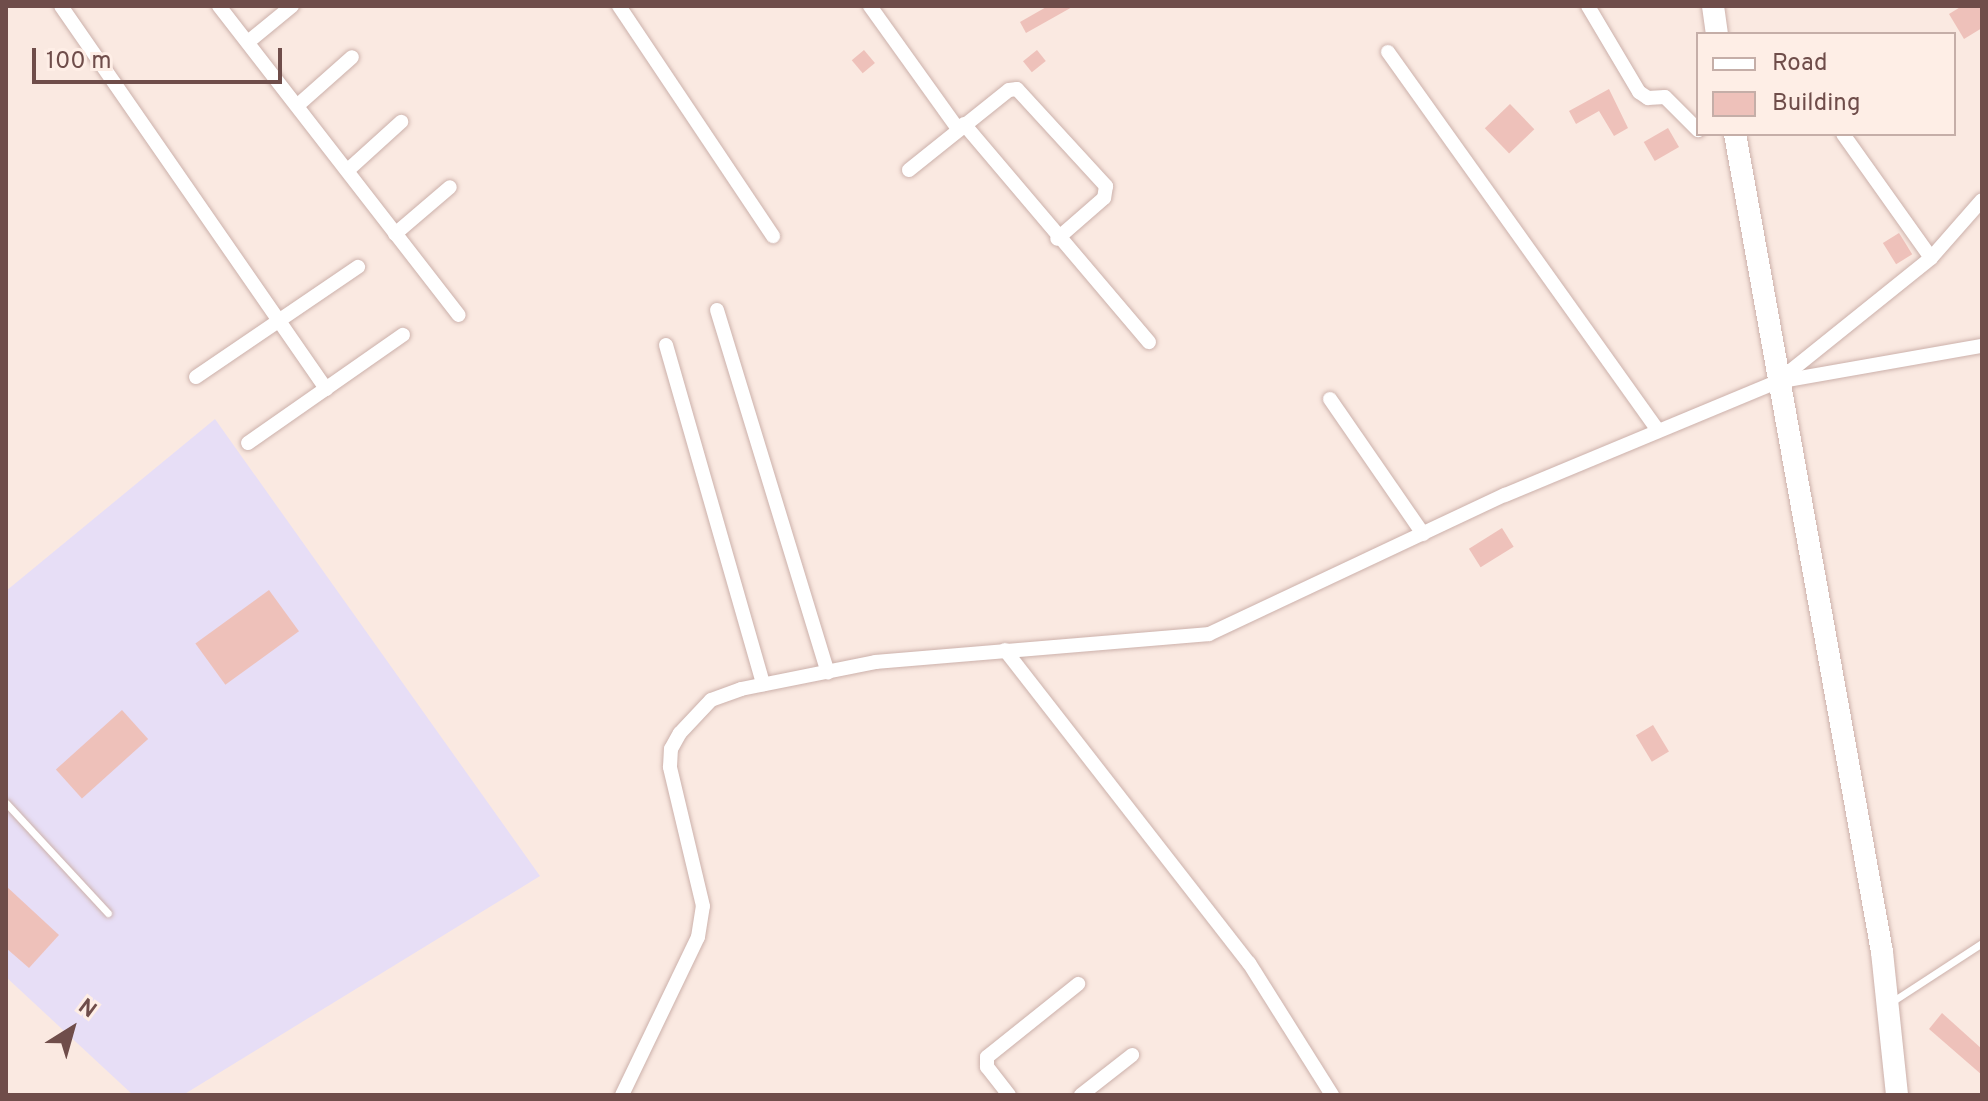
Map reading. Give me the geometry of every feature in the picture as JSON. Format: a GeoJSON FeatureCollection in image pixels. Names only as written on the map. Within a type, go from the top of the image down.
{"type":"FeatureCollection","features":[{"type":"Feature","properties":{"kind":"main road"},"geometry":{"type":"LineString","coordinates":[[1713,6],[1717,32]]}},
{"type":"Feature","properties":{"kind":"main road"},"geometry":{"type":"LineString","coordinates":[[1735,136],[1888,1005],[1897,1095]]}},
{"type":"Feature","properties":{"kind":"street"},"geometry":{"type":"LineString","coordinates":[[61,6],[326,389]]}},
{"type":"Feature","properties":{"kind":"street"},"geometry":{"type":"LineString","coordinates":[[219,6],[459,315]]}},
{"type":"Feature","properties":{"kind":"street"},"geometry":{"type":"LineString","coordinates":[[248,42],[292,6]]}},
{"type":"Feature","properties":{"kind":"street"},"geometry":{"type":"LineString","coordinates":[[619,6],[773,236]]}},
{"type":"Feature","properties":{"kind":"street"},"geometry":{"type":"LineString","coordinates":[[870,6],[961,126],[1149,342]]}},
{"type":"Feature","properties":{"kind":"street"},"geometry":{"type":"LineString","coordinates":[[1588,6],[1639,92],[1648,98],[1665,97],[1696,128]]}},
{"type":"Feature","properties":{"kind":"street"},"geometry":{"type":"LineString","coordinates":[[1388,52],[1658,431]]}},
{"type":"Feature","properties":{"kind":"street"},"geometry":{"type":"LineString","coordinates":[[298,105],[352,57]]}},
{"type":"Feature","properties":{"kind":"street"},"geometry":{"type":"LineString","coordinates":[[909,170],[961,126],[1017,89],[1106,186],[1104,198],[1057,239]]}},
{"type":"Feature","properties":{"kind":"street"},"geometry":{"type":"LineString","coordinates":[[348,170],[401,122]]}},
{"type":"Feature","properties":{"kind":"street"},"geometry":{"type":"LineString","coordinates":[[1844,136],[1931,258]]}},
{"type":"Feature","properties":{"kind":"street"},"geometry":{"type":"LineString","coordinates":[[395,234],[450,187]]}},
{"type":"Feature","properties":{"kind":"street"},"geometry":{"type":"LineString","coordinates":[[1777,382],[1931,258],[1982,200]]}},
{"type":"Feature","properties":{"kind":"street"},"geometry":{"type":"LineString","coordinates":[[196,377],[358,267]]}},
{"type":"Feature","properties":{"kind":"street"},"geometry":{"type":"LineString","coordinates":[[717,310],[828,672]]}},
{"type":"Feature","properties":{"kind":"street"},"geometry":{"type":"LineString","coordinates":[[248,443],[403,335]]}},
{"type":"Feature","properties":{"kind":"street"},"geometry":{"type":"LineString","coordinates":[[666,345],[763,684]]}},
{"type":"Feature","properties":{"kind":"street"},"geometry":{"type":"LineString","coordinates":[[622,1095],[689,961],[702,917],[670,767],[671,749],[711,700],[763,684],[828,672],[1005,650],[1209,634],[1423,534],[1777,382],[1982,346]]}},
{"type":"Feature","properties":{"kind":"street"},"geometry":{"type":"LineString","coordinates":[[1330,399],[1423,534]]}},
{"type":"Feature","properties":{"kind":"street"},"geometry":{"type":"LineString","coordinates":[[1005,650],[1249,963],[1332,1095]]}},
{"type":"Feature","properties":{"kind":"street"},"geometry":{"type":"LineString","coordinates":[[1009,1095],[987,1067],[987,1057],[1078,984]]}},
{"type":"Feature","properties":{"kind":"street"},"geometry":{"type":"LineString","coordinates":[[1081,1095],[1132,1055]]}},
{"type":"Feature","properties":{"kind":"lane"},"geometry":{"type":"LineString","coordinates":[[6,803],[108,913]]}},
{"type":"Feature","properties":{"kind":"lane"},"geometry":{"type":"LineString","coordinates":[[1888,1005],[1982,943]]}},
{"type":"Feature","properties":{"kind":"shaded area"},"geometry":{"type":"Polygon","coordinates":[[[215,419],[540,876],[183,1095],[133,1095],[6,977],[6,591],[215,419]]]}},
{"type":"Feature","properties":{"kind":"building"},"geometry":{"type":"Polygon","coordinates":[[[1048,6],[1074,6],[1026,33],[1020,22],[1048,6]]]}},
{"type":"Feature","properties":{"kind":"building"},"geometry":{"type":"Polygon","coordinates":[[[1962,6],[1979,6],[1982,11],[1982,28],[1964,39],[1949,14],[1962,6]]]}},
{"type":"Feature","properties":{"kind":"building"},"geometry":{"type":"Polygon","coordinates":[[[864,50],[875,63],[863,73],[852,60],[864,50]]]}},
{"type":"Feature","properties":{"kind":"building"},"geometry":{"type":"Polygon","coordinates":[[[1037,50],[1046,61],[1032,72],[1023,61],[1037,50]]]}},
{"type":"Feature","properties":{"kind":"building"},"geometry":{"type":"Polygon","coordinates":[[[1609,89],[1628,128],[1614,136],[1599,111],[1576,124],[1569,111],[1609,89]]]}},
{"type":"Feature","properties":{"kind":"building"},"geometry":{"type":"Polygon","coordinates":[[[1510,104],[1534,129],[1509,153],[1485,128],[1510,104]]]}},
{"type":"Feature","properties":{"kind":"building"},"geometry":{"type":"Polygon","coordinates":[[[1668,128],[1679,147],[1655,161],[1644,142],[1668,128]]]}},
{"type":"Feature","properties":{"kind":"building"},"geometry":{"type":"Polygon","coordinates":[[[1899,233],[1912,254],[1896,264],[1883,243],[1899,233]]]}},
{"type":"Feature","properties":{"kind":"building"},"geometry":{"type":"Polygon","coordinates":[[[1502,528],[1514,547],[1481,567],[1469,549],[1502,528]]]}},
{"type":"Feature","properties":{"kind":"building"},"geometry":{"type":"Polygon","coordinates":[[[269,590],[299,631],[225,685],[195,643],[269,590]]]}},
{"type":"Feature","properties":{"kind":"building"},"geometry":{"type":"Polygon","coordinates":[[[122,710],[148,739],[82,799],[56,770],[122,710]]]}},
{"type":"Feature","properties":{"kind":"building"},"geometry":{"type":"Polygon","coordinates":[[[1653,725],[1669,752],[1652,762],[1636,735],[1653,725]]]}},
{"type":"Feature","properties":{"kind":"building"},"geometry":{"type":"Polygon","coordinates":[[[6,886],[59,935],[29,968],[6,948],[6,886]]]}},
{"type":"Feature","properties":{"kind":"building"},"geometry":{"type":"Polygon","coordinates":[[[1942,1013],[1982,1049],[1982,1075],[1929,1029],[1942,1013]]]}}]}
